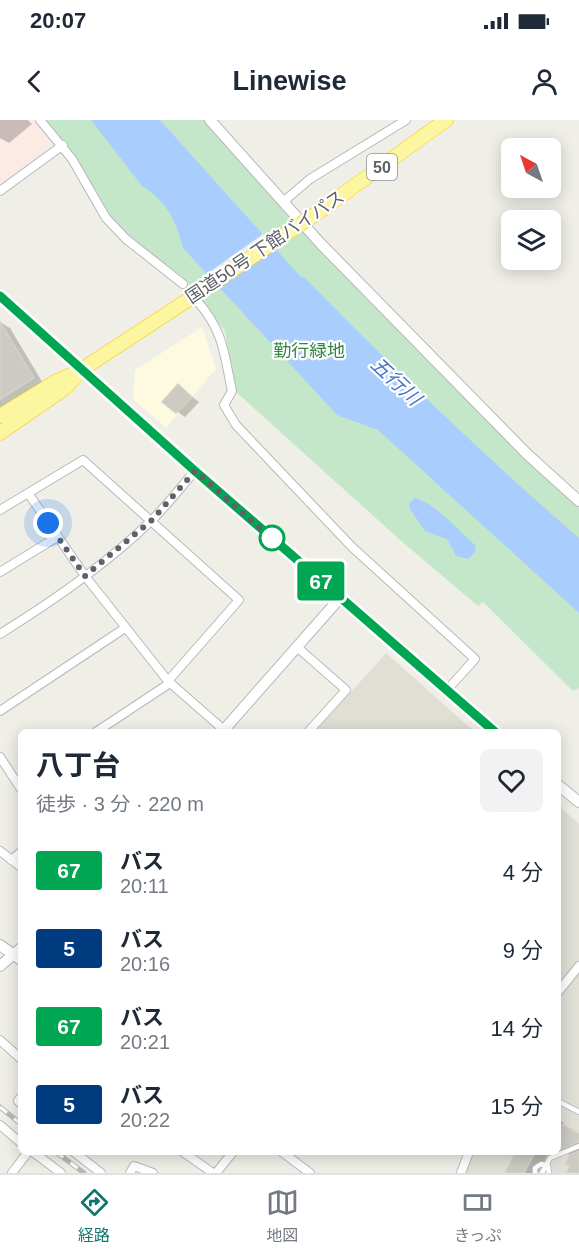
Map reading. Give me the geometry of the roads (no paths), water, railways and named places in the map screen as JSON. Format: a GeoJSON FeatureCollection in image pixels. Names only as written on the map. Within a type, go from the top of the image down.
{"type":"FeatureCollection","features":[{"type":"Feature","properties":{"kind":"highway","name":"国道50号 下館バイパス"},"geometry":{"type":"LineString","coordinates":[[0,416],[57,381],[81,370],[198,298],[317,213],[431,124],[446,120]]}},
{"type":"Feature","properties":{"kind":"highway","name":"国道50号 下館バイパス"},"geometry":{"type":"LineString","coordinates":[[0,433],[65,388],[81,370]]}},
{"type":"Feature","properties":{"kind":"street"},"geometry":{"type":"LineString","coordinates":[[40,120],[63,145],[106,218],[126,239],[183,284]]}},
{"type":"Feature","properties":{"kind":"street"},"geometry":{"type":"LineString","coordinates":[[210,120],[283,202],[527,454],[579,501]]}},
{"type":"Feature","properties":{"kind":"street"},"geometry":{"type":"LineString","coordinates":[[283,202],[310,179],[406,120]]}},
{"type":"Feature","properties":{"kind":"street"},"geometry":{"type":"LineString","coordinates":[[0,191],[63,145]]}},
{"type":"Feature","properties":{"kind":"street"},"geometry":{"type":"LineString","coordinates":[[0,296],[195,471],[491,729]]}},
{"type":"Feature","properties":{"kind":"street"},"geometry":{"type":"LineString","coordinates":[[198,298],[220,332],[232,391],[224,405],[244,435],[352,547],[475,659],[446,691]]}},
{"type":"Feature","properties":{"kind":"street"},"geometry":{"type":"LineString","coordinates":[[0,510],[83,460],[239,600],[169,682],[100,729]]}},
{"type":"Feature","properties":{"kind":"street"},"geometry":{"type":"LineString","coordinates":[[0,634],[42,608],[85,576],[152,520],[195,471]]}},
{"type":"Feature","properties":{"kind":"street"},"geometry":{"type":"LineString","coordinates":[[28,493],[85,576],[169,682],[221,729]]}},
{"type":"Feature","properties":{"kind":"street"},"geometry":{"type":"LineString","coordinates":[[0,572],[57,537]]}},
{"type":"Feature","properties":{"kind":"street"},"geometry":{"type":"LineString","coordinates":[[225,729],[340,598]]}},
{"type":"Feature","properties":{"kind":"street"},"geometry":{"type":"LineString","coordinates":[[0,711],[125,628]]}},
{"type":"Feature","properties":{"kind":"street"},"geometry":{"type":"LineString","coordinates":[[297,646],[346,690],[311,729]]}},
{"type":"Feature","properties":{"kind":"street"},"geometry":{"type":"LineString","coordinates":[[0,757],[18,781]]}},
{"type":"Feature","properties":{"kind":"street"},"geometry":{"type":"LineString","coordinates":[[561,787],[579,802]]}},
{"type":"Feature","properties":{"kind":"street"},"geometry":{"type":"LineString","coordinates":[[0,851],[18,865]]}},
{"type":"Feature","properties":{"kind":"street"},"geometry":{"type":"LineString","coordinates":[[11,860],[18,854]]}},
{"type":"Feature","properties":{"kind":"street"},"geometry":{"type":"LineString","coordinates":[[0,945],[18,954]]}},
{"type":"Feature","properties":{"kind":"street"},"geometry":{"type":"LineString","coordinates":[[0,966],[18,956]]}},
{"type":"Feature","properties":{"kind":"street"},"geometry":{"type":"LineString","coordinates":[[561,988],[579,966]]}},
{"type":"Feature","properties":{"kind":"street"},"geometry":{"type":"LineString","coordinates":[[0,1040],[18,1056]]}},
{"type":"Feature","properties":{"kind":"street"},"geometry":{"type":"LineString","coordinates":[[0,1126],[18,1141]]}},
{"type":"Feature","properties":{"kind":"street"},"geometry":{"type":"LineString","coordinates":[[12,1173],[26,1155]]}},
{"type":"Feature","properties":{"kind":"street"},"geometry":{"type":"LineString","coordinates":[[37,1155],[61,1173]]}},
{"type":"Feature","properties":{"kind":"street"},"geometry":{"type":"LineString","coordinates":[[78,1155],[101,1173]]}},
{"type":"Feature","properties":{"kind":"street"},"geometry":{"type":"LineString","coordinates":[[188,1155],[215,1173],[230,1155]]}},
{"type":"Feature","properties":{"kind":"street"},"geometry":{"type":"LineString","coordinates":[[286,1155],[310,1173]]}},
{"type":"Feature","properties":{"kind":"street"},"geometry":{"type":"LineString","coordinates":[[461,1173],[468,1155]]}},
{"type":"Feature","properties":{"kind":"street"},"geometry":{"type":"LineString","coordinates":[[130,1173],[134,1166],[153,1173]]}},
{"type":"Feature","properties":{"kind":"lane"},"geometry":{"type":"LineString","coordinates":[[561,1103],[579,1112]]}},
{"type":"Feature","properties":{"kind":"lane"},"geometry":{"type":"LineString","coordinates":[[561,1153],[579,1146]]}},
{"type":"Feature","properties":{"kind":"lane"},"geometry":{"type":"LineString","coordinates":[[546,1165],[539,1164],[534,1169],[543,1173],[550,1158],[557,1155]]}},
{"type":"Feature","properties":{"kind":"lane"},"geometry":{"type":"LineString","coordinates":[[546,1165],[549,1173]]}},
{"type":"Feature","properties":{"kind":"water","name":"五行川"},"geometry":{"type":"Polygon","coordinates":[[[91,120],[160,120],[302,278],[304,277],[473,443],[579,538],[579,613],[378,430],[337,415],[183,248],[174,220],[164,205],[142,186],[91,120]]]}},
{"type":"Feature","properties":{"kind":"water"},"geometry":{"type":"Polygon","coordinates":[[[414,498],[437,510],[476,546],[475,552],[468,559],[456,556],[447,539],[425,531],[410,509],[409,504],[414,498]]]}},
{"type":"Feature","properties":{"kind":"railway"},"geometry":{"type":"LineString","coordinates":[[0,1107],[18,1122]]}},
{"type":"Feature","properties":{"kind":"railway"},"geometry":{"type":"LineString","coordinates":[[60,1155],[84,1173]]}},
{"type":"Feature","properties":{"kind":"park label","name":"勤行緑地"},"geometry":{"type":"Point","coordinates":[309,351]}}]}
